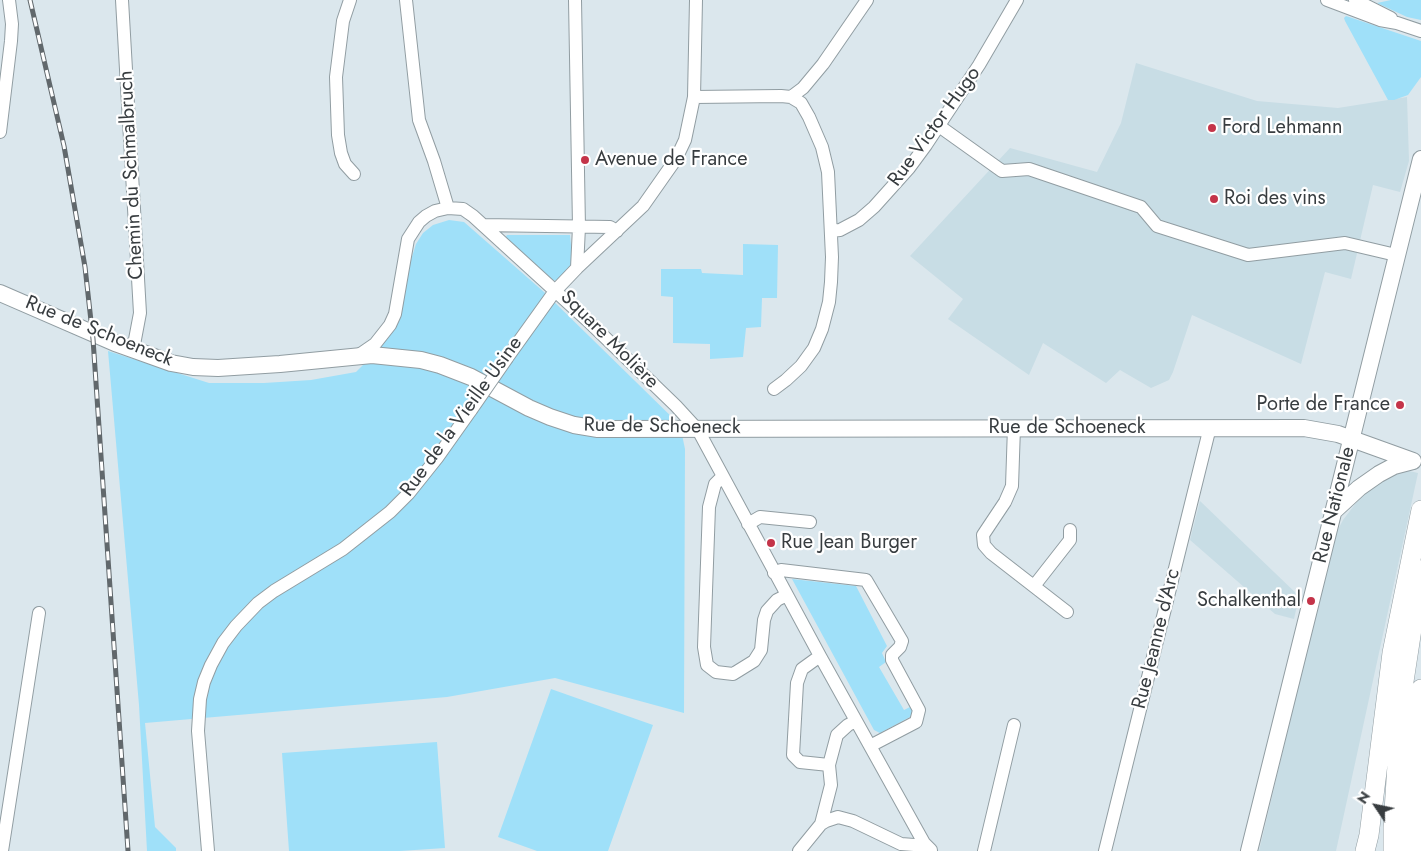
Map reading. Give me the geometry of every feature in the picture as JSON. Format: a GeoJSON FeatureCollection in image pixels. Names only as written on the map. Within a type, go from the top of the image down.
{"type":"FeatureCollection","features":[{"type":"Feature","properties":{"kind":"highway"},"geometry":{"type":"LineString","coordinates":[[1365,851],[1370,826],[1392,653],[1421,510]]}},
{"type":"Feature","properties":{"kind":"highway"},"geometry":{"type":"LineString","coordinates":[[1393,851],[1401,702],[1421,569]]}},
{"type":"Feature","properties":{"kind":"highway"},"geometry":{"type":"LineString","coordinates":[[1412,851],[1412,818],[1421,689]]}},
{"type":"Feature","properties":{"kind":"main road","name":"Rue Nationale"},"geometry":{"type":"LineString","coordinates":[[1250,851],[1421,159]]}},
{"type":"Feature","properties":{"kind":"main road","name":"Rue de Schoeneck"},"geometry":{"type":"LineString","coordinates":[[0,293],[132,350],[171,363],[193,367],[218,368],[358,356],[396,356],[440,365],[471,377],[529,408],[574,426],[598,429],[1304,428],[1352,438],[1413,461],[1394,466],[1379,474],[1359,488],[1334,512]]}},
{"type":"Feature","properties":{"kind":"street"},"geometry":{"type":"LineString","coordinates":[[0,132],[11,41],[12,24],[9,0]]}},
{"type":"Feature","properties":{"kind":"street","name":"Chemin du Schmalbruch"},"geometry":{"type":"LineString","coordinates":[[122,0],[140,313],[132,350]]}},
{"type":"Feature","properties":{"kind":"street"},"geometry":{"type":"LineString","coordinates":[[350,0],[343,21],[337,87],[338,135],[345,164],[354,174]]}},
{"type":"Feature","properties":{"kind":"street"},"geometry":{"type":"LineString","coordinates":[[406,0],[419,120],[448,208]]}},
{"type":"Feature","properties":{"kind":"street"},"geometry":{"type":"LineString","coordinates":[[575,0],[579,227],[577,268]]}},
{"type":"Feature","properties":{"kind":"street","name":"Square Molière"},"geometry":{"type":"LineString","coordinates":[[696,0],[694,97],[685,140],[676,159],[643,206],[555,291],[669,399],[698,430]]}},
{"type":"Feature","properties":{"kind":"street"},"geometry":{"type":"LineString","coordinates":[[694,97],[786,96],[804,88],[867,0]]}},
{"type":"Feature","properties":{"kind":"street","name":"Rue Victor Hugo"},"geometry":{"type":"LineString","coordinates":[[831,231],[840,230],[859,220],[874,207],[909,168],[979,65],[1017,0]]}},
{"type":"Feature","properties":{"kind":"street"},"geometry":{"type":"LineString","coordinates":[[1327,0],[1380,20],[1397,23],[1421,31]]}},
{"type":"Feature","properties":{"kind":"street"},"geometry":{"type":"LineString","coordinates":[[1354,0],[1387,14],[1397,23]]}},
{"type":"Feature","properties":{"kind":"street"},"geometry":{"type":"LineString","coordinates":[[774,389],[801,366],[814,348],[822,330],[829,302],[831,282],[832,257],[829,187],[822,147],[810,117],[801,104],[786,96]]}},
{"type":"Feature","properties":{"kind":"street"},"geometry":{"type":"LineString","coordinates":[[939,126],[1002,170],[1029,169],[1141,207],[1157,226],[1248,255],[1345,243],[1396,255]]}},
{"type":"Feature","properties":{"kind":"street"},"geometry":{"type":"LineString","coordinates":[[358,356],[376,344],[390,325],[395,314],[408,239],[419,222],[435,211],[448,208],[463,209],[555,291]]}},
{"type":"Feature","properties":{"kind":"street"},"geometry":{"type":"LineString","coordinates":[[483,225],[610,227],[617,231]]}},
{"type":"Feature","properties":{"kind":"street","name":"Rue de la Vieille Usine"},"geometry":{"type":"LineString","coordinates":[[208,851],[198,732],[200,700],[204,682],[223,643],[258,603],[367,532],[408,493],[436,458],[555,291]]}},
{"type":"Feature","properties":{"kind":"street"},"geometry":{"type":"LineString","coordinates":[[1014,427],[1012,486],[1005,502],[985,532],[983,539],[986,549],[1067,612]]}},
{"type":"Feature","properties":{"kind":"street","name":"Rue Jeanne d'Arc"},"geometry":{"type":"LineString","coordinates":[[1105,851],[1210,427]]}},
{"type":"Feature","properties":{"kind":"street"},"geometry":{"type":"LineString","coordinates":[[698,430],[774,573],[928,849]]}},
{"type":"Feature","properties":{"kind":"street"},"geometry":{"type":"LineString","coordinates":[[722,477],[715,484],[709,507],[704,647],[707,665],[716,672],[733,674],[754,661],[761,650],[764,620],[767,611],[777,600],[787,595]]}},
{"type":"Feature","properties":{"kind":"street"},"geometry":{"type":"LineString","coordinates":[[748,524],[760,517],[810,522]]}},
{"type":"Feature","properties":{"kind":"street"},"geometry":{"type":"LineString","coordinates":[[1034,586],[1070,540],[1070,530]]}},
{"type":"Feature","properties":{"kind":"street"},"geometry":{"type":"LineString","coordinates":[[774,573],[781,570],[866,580],[902,641],[900,647],[892,655],[892,660],[919,710],[916,722],[870,746]]}},
{"type":"Feature","properties":{"kind":"street"},"geometry":{"type":"LineString","coordinates":[[2,851],[39,613]]}},
{"type":"Feature","properties":{"kind":"street"},"geometry":{"type":"LineString","coordinates":[[820,656],[802,669],[797,683],[793,755],[800,762],[830,765]]}},
{"type":"Feature","properties":{"kind":"street"},"geometry":{"type":"LineString","coordinates":[[821,824],[830,785],[830,765],[837,735],[848,725],[856,721]]}},
{"type":"Feature","properties":{"kind":"street"},"geometry":{"type":"LineString","coordinates":[[984,851],[1014,725]]}},
{"type":"Feature","properties":{"kind":"street"},"geometry":{"type":"LineString","coordinates":[[799,851],[821,824],[832,818],[844,818],[901,844],[928,849]]}},
{"type":"Feature","properties":{"kind":"shaded area"},"geometry":{"type":"Polygon","coordinates":[[[1391,0],[1421,0],[1421,20],[1407,17],[1377,3],[1391,0]]]}},
{"type":"Feature","properties":{"kind":"shaded area"},"geometry":{"type":"Polygon","coordinates":[[[1346,16],[1421,41],[1421,77],[1408,95],[1388,100],[1345,21],[1344,18],[1346,16]]]}},
{"type":"Feature","properties":{"kind":"shaded area"},"geometry":{"type":"Polygon","coordinates":[[[1136,63],[1257,101],[1338,108],[1407,97],[1409,161],[1400,192],[1373,185],[1351,279],[1325,272],[1301,364],[1192,315],[1169,380],[1151,388],[1120,370],[1106,383],[1043,343],[1029,375],[948,319],[963,299],[910,256],[1010,148],[1097,172],[1121,123],[1136,63]]]}},
{"type":"Feature","properties":{"kind":"shaded area"},"geometry":{"type":"Polygon","coordinates":[[[449,220],[464,222],[544,292],[680,425],[685,449],[684,713],[555,678],[447,697],[145,723],[155,827],[176,848],[176,851],[147,851],[139,705],[108,351],[209,383],[264,383],[311,380],[356,372],[372,356],[416,244],[423,233],[433,225],[449,220]]]}},
{"type":"Feature","properties":{"kind":"shaded area"},"geometry":{"type":"Polygon","coordinates":[[[507,235],[570,235],[573,265],[557,280],[552,281],[505,238],[507,235]]]}},
{"type":"Feature","properties":{"kind":"shaded area"},"geometry":{"type":"Polygon","coordinates":[[[743,244],[778,245],[777,298],[762,298],[761,327],[746,328],[743,357],[710,359],[710,344],[673,343],[673,297],[661,296],[661,269],[701,269],[702,273],[743,275],[743,244]]]}},
{"type":"Feature","properties":{"kind":"shaded area"},"geometry":{"type":"Polygon","coordinates":[[[1409,471],[1418,473],[1336,851],[1259,851],[1334,537],[1343,520],[1356,503],[1375,485],[1394,473],[1409,471]]]}},
{"type":"Feature","properties":{"kind":"shaded area"},"geometry":{"type":"Polygon","coordinates":[[[1200,501],[1299,596],[1294,619],[1275,614],[1190,540],[1200,501]]]}},
{"type":"Feature","properties":{"kind":"shaded area"},"geometry":{"type":"Polygon","coordinates":[[[792,579],[856,586],[887,646],[882,653],[886,662],[879,667],[904,710],[910,707],[913,712],[910,717],[880,733],[874,730],[792,579]]]}},
{"type":"Feature","properties":{"kind":"shaded area"},"geometry":{"type":"Polygon","coordinates":[[[551,689],[653,725],[608,851],[537,851],[498,837],[551,689]]]}},
{"type":"Feature","properties":{"kind":"shaded area"},"geometry":{"type":"Polygon","coordinates":[[[437,742],[445,848],[400,851],[289,851],[282,753],[437,742]]]}},
{"type":"Feature","properties":{"kind":"railway"},"geometry":{"type":"LineString","coordinates":[[30,0],[64,146],[85,267],[93,339],[128,851]]}},
{"type":"Feature","properties":{"kind":"place","name":"Ford Lehmann"},"geometry":{"type":"Point","coordinates":[1212,128]}},
{"type":"Feature","properties":{"kind":"place","name":"Avenue de France"},"geometry":{"type":"Point","coordinates":[585,160]}},
{"type":"Feature","properties":{"kind":"place","name":"Roi des vins"},"geometry":{"type":"Point","coordinates":[1214,199]}},
{"type":"Feature","properties":{"kind":"place","name":"Porte de France"},"geometry":{"type":"Point","coordinates":[1400,405]}},
{"type":"Feature","properties":{"kind":"place","name":"Rue Jean Burger"},"geometry":{"type":"Point","coordinates":[771,543]}},
{"type":"Feature","properties":{"kind":"place","name":"Schalkenthal"},"geometry":{"type":"Point","coordinates":[1311,601]}}]}
